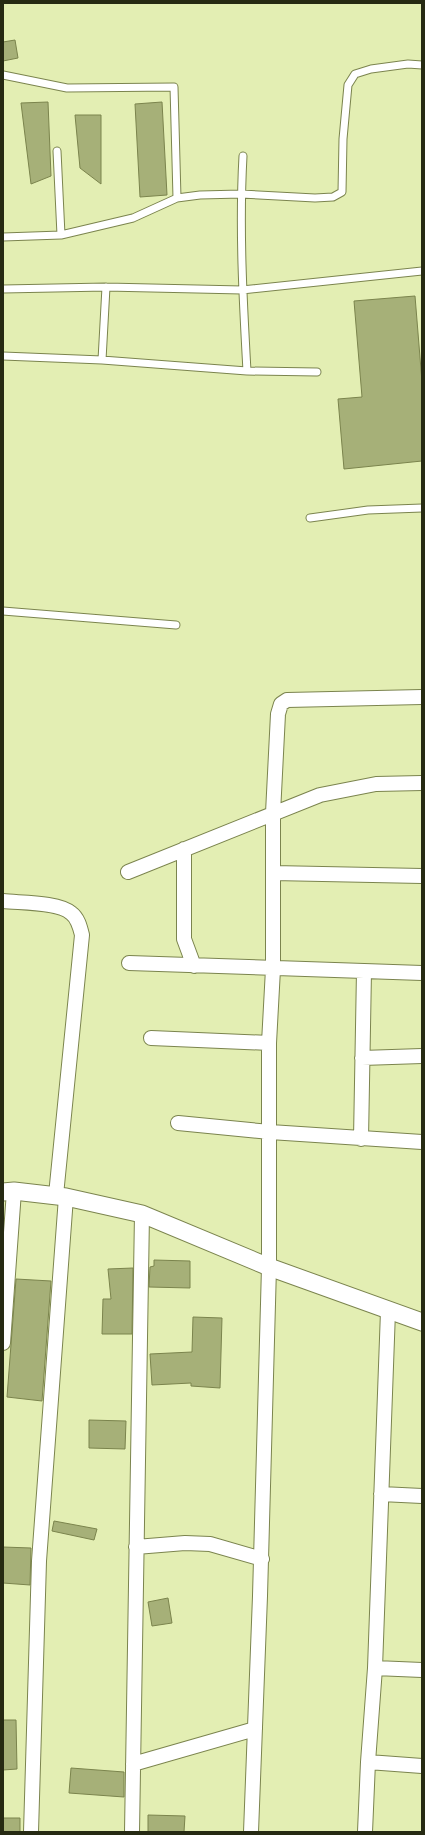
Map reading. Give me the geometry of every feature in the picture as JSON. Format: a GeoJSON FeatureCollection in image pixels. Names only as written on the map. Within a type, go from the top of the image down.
{"type":"FeatureCollection","features":[{"type":"Feature","properties":{"kind":"street"},"geometry":{"type":"LineString","coordinates":[[251,1832],[262,1559],[269,1267],[269,1043],[273,969],[273,813],[278,714],[281,704],[287,700],[422,697]]}},
{"type":"Feature","properties":{"kind":"street"},"geometry":{"type":"LineString","coordinates":[[128,872],[320,795],[376,784],[422,784]]}},
{"type":"Feature","properties":{"kind":"street"},"geometry":{"type":"LineString","coordinates":[[184,849],[184,939],[194,966]]}},
{"type":"Feature","properties":{"kind":"street"},"geometry":{"type":"LineString","coordinates":[[273,873],[422,876]]}},
{"type":"Feature","properties":{"kind":"street"},"geometry":{"type":"LineString","coordinates":[[3,901],[61,907],[72,913],[79,924],[82,935],[61,1196],[39,1561],[31,1832]]}},
{"type":"Feature","properties":{"kind":"street"},"geometry":{"type":"LineString","coordinates":[[129,963],[422,973]]}},
{"type":"Feature","properties":{"kind":"street"},"geometry":{"type":"LineString","coordinates":[[361,1139],[364,971]]}},
{"type":"Feature","properties":{"kind":"street"},"geometry":{"type":"LineString","coordinates":[[151,1038],[269,1043]]}},
{"type":"Feature","properties":{"kind":"street"},"geometry":{"type":"LineString","coordinates":[[362,1058],[422,1056]]}},
{"type":"Feature","properties":{"kind":"street"},"geometry":{"type":"LineString","coordinates":[[178,1122],[270,1132],[422,1142]]}},
{"type":"Feature","properties":{"kind":"street"},"geometry":{"type":"LineString","coordinates":[[3,1343],[8,1192],[61,1196],[142,1214],[269,1267],[422,1322]]}},
{"type":"Feature","properties":{"kind":"street"},"geometry":{"type":"LineString","coordinates":[[132,1832],[142,1214]]}},
{"type":"Feature","properties":{"kind":"street"},"geometry":{"type":"LineString","coordinates":[[364,1832],[375,1668],[388,1311]]}},
{"type":"Feature","properties":{"kind":"street"},"geometry":{"type":"LineString","coordinates":[[381,1494],[422,1496]]}},
{"type":"Feature","properties":{"kind":"street"},"geometry":{"type":"LineString","coordinates":[[136,1547],[186,1543],[210,1544],[262,1559]]}},
{"type":"Feature","properties":{"kind":"street"},"geometry":{"type":"LineString","coordinates":[[375,1668],[422,1670]]}},
{"type":"Feature","properties":{"kind":"street"},"geometry":{"type":"LineString","coordinates":[[133,1764],[255,1729]]}},
{"type":"Feature","properties":{"kind":"street"},"geometry":{"type":"LineString","coordinates":[[368,1762],[422,1766]]}},
{"type":"Feature","properties":{"kind":"lane"},"geometry":{"type":"LineString","coordinates":[[3,237],[61,235],[133,218],[178,198],[200,195],[241,194],[315,198],[333,197],[342,192],[343,139],[348,85],[355,74],[371,69],[408,64],[422,64]]}},
{"type":"Feature","properties":{"kind":"lane"},"geometry":{"type":"LineString","coordinates":[[3,75],[67,88],[174,87],[178,198]]}},
{"type":"Feature","properties":{"kind":"lane"},"geometry":{"type":"LineString","coordinates":[[57,151],[61,235]]}},
{"type":"Feature","properties":{"kind":"lane"},"geometry":{"type":"LineString","coordinates":[[243,156],[241,194],[242,290],[246,371]]}},
{"type":"Feature","properties":{"kind":"lane"},"geometry":{"type":"LineString","coordinates":[[3,289],[106,287],[242,290],[422,272]]}},
{"type":"Feature","properties":{"kind":"lane"},"geometry":{"type":"LineString","coordinates":[[102,360],[106,287]]}},
{"type":"Feature","properties":{"kind":"lane"},"geometry":{"type":"LineString","coordinates":[[3,356],[102,360],[246,371],[317,372]]}},
{"type":"Feature","properties":{"kind":"lane"},"geometry":{"type":"LineString","coordinates":[[310,518],[368,510],[422,508]]}},
{"type":"Feature","properties":{"kind":"lane"},"geometry":{"type":"LineString","coordinates":[[3,611],[176,625]]}},
{"type":"Feature","properties":{"kind":"building"},"geometry":{"type":"Polygon","coordinates":[[[15,40],[18,58],[3,61],[3,42],[15,40]]]}},
{"type":"Feature","properties":{"kind":"building"},"geometry":{"type":"Polygon","coordinates":[[[48,102],[51,176],[31,184],[21,103],[48,102]]]}},
{"type":"Feature","properties":{"kind":"building"},"geometry":{"type":"Polygon","coordinates":[[[162,102],[167,195],[140,197],[135,104],[162,102]]]}},
{"type":"Feature","properties":{"kind":"building"},"geometry":{"type":"Polygon","coordinates":[[[75,115],[101,115],[101,184],[80,168],[75,115]]]}},
{"type":"Feature","properties":{"kind":"building"},"geometry":{"type":"Polygon","coordinates":[[[415,296],[422,382],[422,461],[344,469],[338,399],[362,397],[354,301],[415,296]]]}},
{"type":"Feature","properties":{"kind":"building"},"geometry":{"type":"Polygon","coordinates":[[[154,1260],[190,1261],[190,1288],[149,1287],[150,1267],[154,1266],[154,1260]]]}},
{"type":"Feature","properties":{"kind":"building"},"geometry":{"type":"Polygon","coordinates":[[[133,1268],[132,1334],[102,1334],[103,1299],[111,1299],[108,1269],[133,1268]]]}},
{"type":"Feature","properties":{"kind":"building"},"geometry":{"type":"Polygon","coordinates":[[[16,1279],[51,1281],[42,1401],[7,1397],[16,1279]]]}},
{"type":"Feature","properties":{"kind":"building"},"geometry":{"type":"Polygon","coordinates":[[[193,1317],[222,1318],[220,1388],[191,1386],[191,1383],[152,1385],[150,1354],[192,1352],[193,1317]]]}},
{"type":"Feature","properties":{"kind":"building"},"geometry":{"type":"Polygon","coordinates":[[[89,1420],[126,1421],[125,1449],[89,1448],[89,1420]]]}},
{"type":"Feature","properties":{"kind":"building"},"geometry":{"type":"Polygon","coordinates":[[[54,1521],[97,1529],[94,1540],[52,1531],[54,1521]]]}},
{"type":"Feature","properties":{"kind":"building"},"geometry":{"type":"Polygon","coordinates":[[[3,1547],[31,1548],[30,1585],[3,1583],[3,1547]]]}},
{"type":"Feature","properties":{"kind":"building"},"geometry":{"type":"Polygon","coordinates":[[[168,1598],[172,1623],[152,1626],[148,1602],[168,1598]]]}},
{"type":"Feature","properties":{"kind":"building"},"geometry":{"type":"Polygon","coordinates":[[[3,1720],[16,1720],[17,1769],[3,1770],[3,1720]]]}},
{"type":"Feature","properties":{"kind":"building"},"geometry":{"type":"Polygon","coordinates":[[[71,1768],[124,1772],[124,1797],[69,1793],[71,1768]]]}},
{"type":"Feature","properties":{"kind":"building"},"geometry":{"type":"Polygon","coordinates":[[[148,1815],[185,1816],[184,1832],[148,1832],[148,1815]]]}},
{"type":"Feature","properties":{"kind":"building"},"geometry":{"type":"Polygon","coordinates":[[[3,1818],[20,1818],[20,1832],[3,1832],[3,1818]]]}}]}
